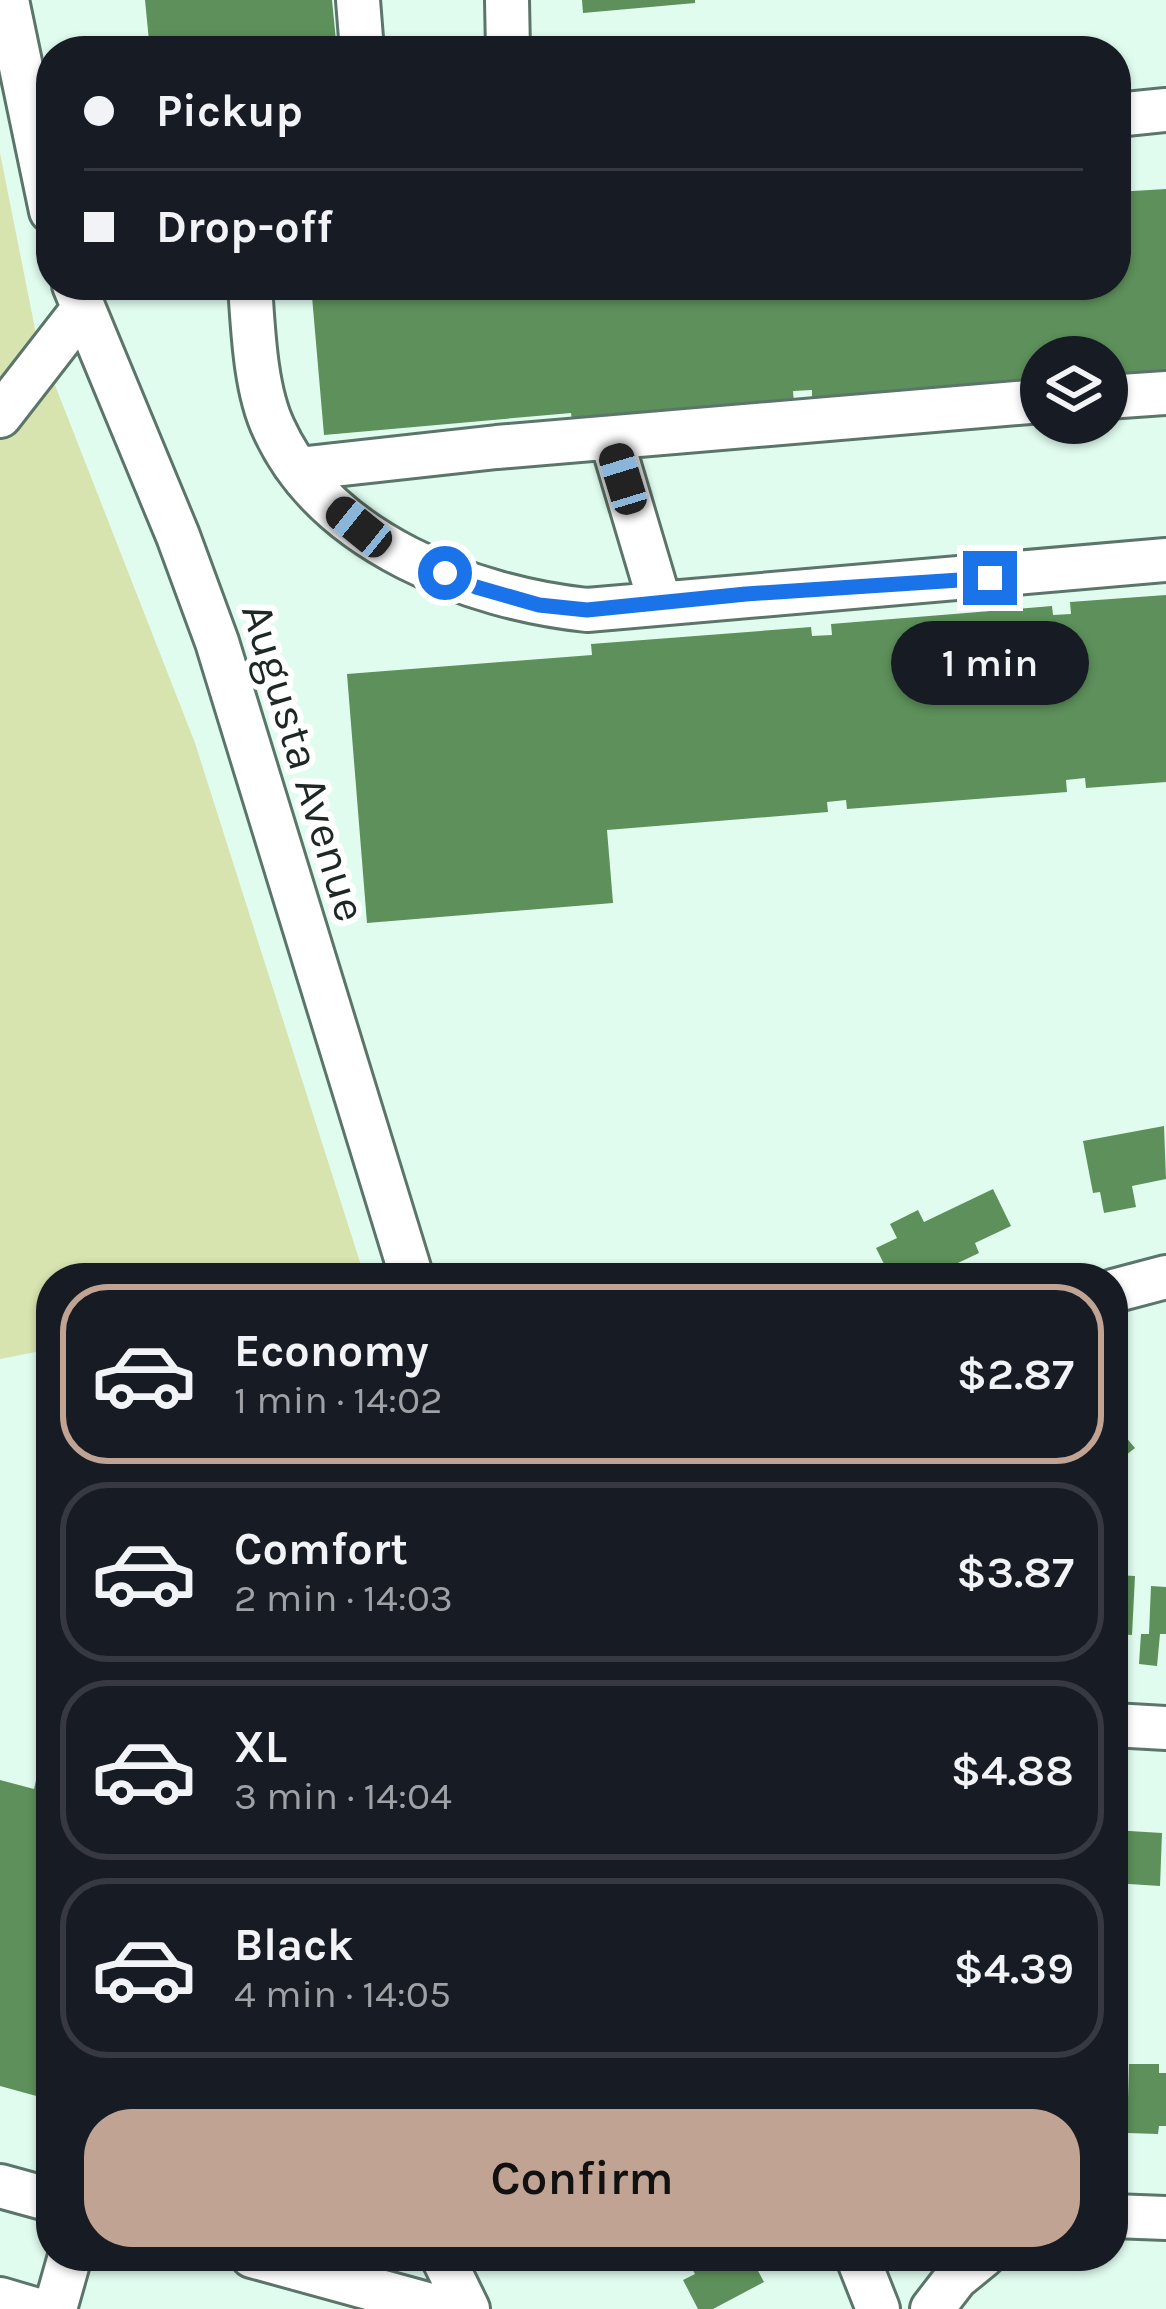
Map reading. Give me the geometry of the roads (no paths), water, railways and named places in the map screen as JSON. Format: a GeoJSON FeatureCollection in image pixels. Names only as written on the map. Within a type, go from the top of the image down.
{"type":"FeatureCollection","features":[{"type":"Feature","properties":{"kind":"street"},"geometry":{"type":"LineString","coordinates":[[8,0],[36,137]]}},
{"type":"Feature","properties":{"kind":"street"},"geometry":{"type":"LineString","coordinates":[[358,0],[361,36]]}},
{"type":"Feature","properties":{"kind":"street"},"geometry":{"type":"LineString","coordinates":[[507,0],[508,36]]}},
{"type":"Feature","properties":{"kind":"street"},"geometry":{"type":"LineString","coordinates":[[1131,114],[1166,110]]}},
{"type":"Feature","properties":{"kind":"street"},"geometry":{"type":"LineString","coordinates":[[0,416],[76,300]]}},
{"type":"Feature","properties":{"kind":"street","name":"Augusta Avenue"},"geometry":{"type":"LineString","coordinates":[[79,300],[218,642],[407,1263]]}},
{"type":"Feature","properties":{"kind":"street"},"geometry":{"type":"LineString","coordinates":[[251,300],[255,349],[272,427],[298,469],[329,504],[414,560],[476,587],[539,605],[587,610],[1166,560]]}},
{"type":"Feature","properties":{"kind":"street"},"geometry":{"type":"LineString","coordinates":[[1128,396],[1166,393]]}},
{"type":"Feature","properties":{"kind":"street"},"geometry":{"type":"LineString","coordinates":[[298,469],[1020,403]]}},
{"type":"Feature","properties":{"kind":"street"},"geometry":{"type":"LineString","coordinates":[[610,438],[660,603]]}},
{"type":"Feature","properties":{"kind":"street"},"geometry":{"type":"LineString","coordinates":[[1128,1287],[1166,1277]]}},
{"type":"Feature","properties":{"kind":"street"},"geometry":{"type":"LineString","coordinates":[[1128,1726],[1166,1728]]}},
{"type":"Feature","properties":{"kind":"street"},"geometry":{"type":"LineString","coordinates":[[0,2186],[36,2196]]}},
{"type":"Feature","properties":{"kind":"street"},"geometry":{"type":"LineString","coordinates":[[1128,2217],[1166,2218]]}},
{"type":"Feature","properties":{"kind":"street"},"geometry":{"type":"LineString","coordinates":[[55,2309],[66,2271]]}},
{"type":"Feature","properties":{"kind":"street"},"geometry":{"type":"LineString","coordinates":[[307,2271],[445,2309]]}},
{"type":"Feature","properties":{"kind":"street"},"geometry":{"type":"LineString","coordinates":[[449,2271],[468,2309]]}},
{"type":"Feature","properties":{"kind":"street"},"geometry":{"type":"LineString","coordinates":[[863,2271],[878,2309]]}},
{"type":"Feature","properties":{"kind":"street"},"geometry":{"type":"LineString","coordinates":[[932,2309],[965,2271]]}},
{"type":"Feature","properties":{"kind":"street"},"geometry":{"type":"LineString","coordinates":[[0,2299],[34,2309]]}}]}
